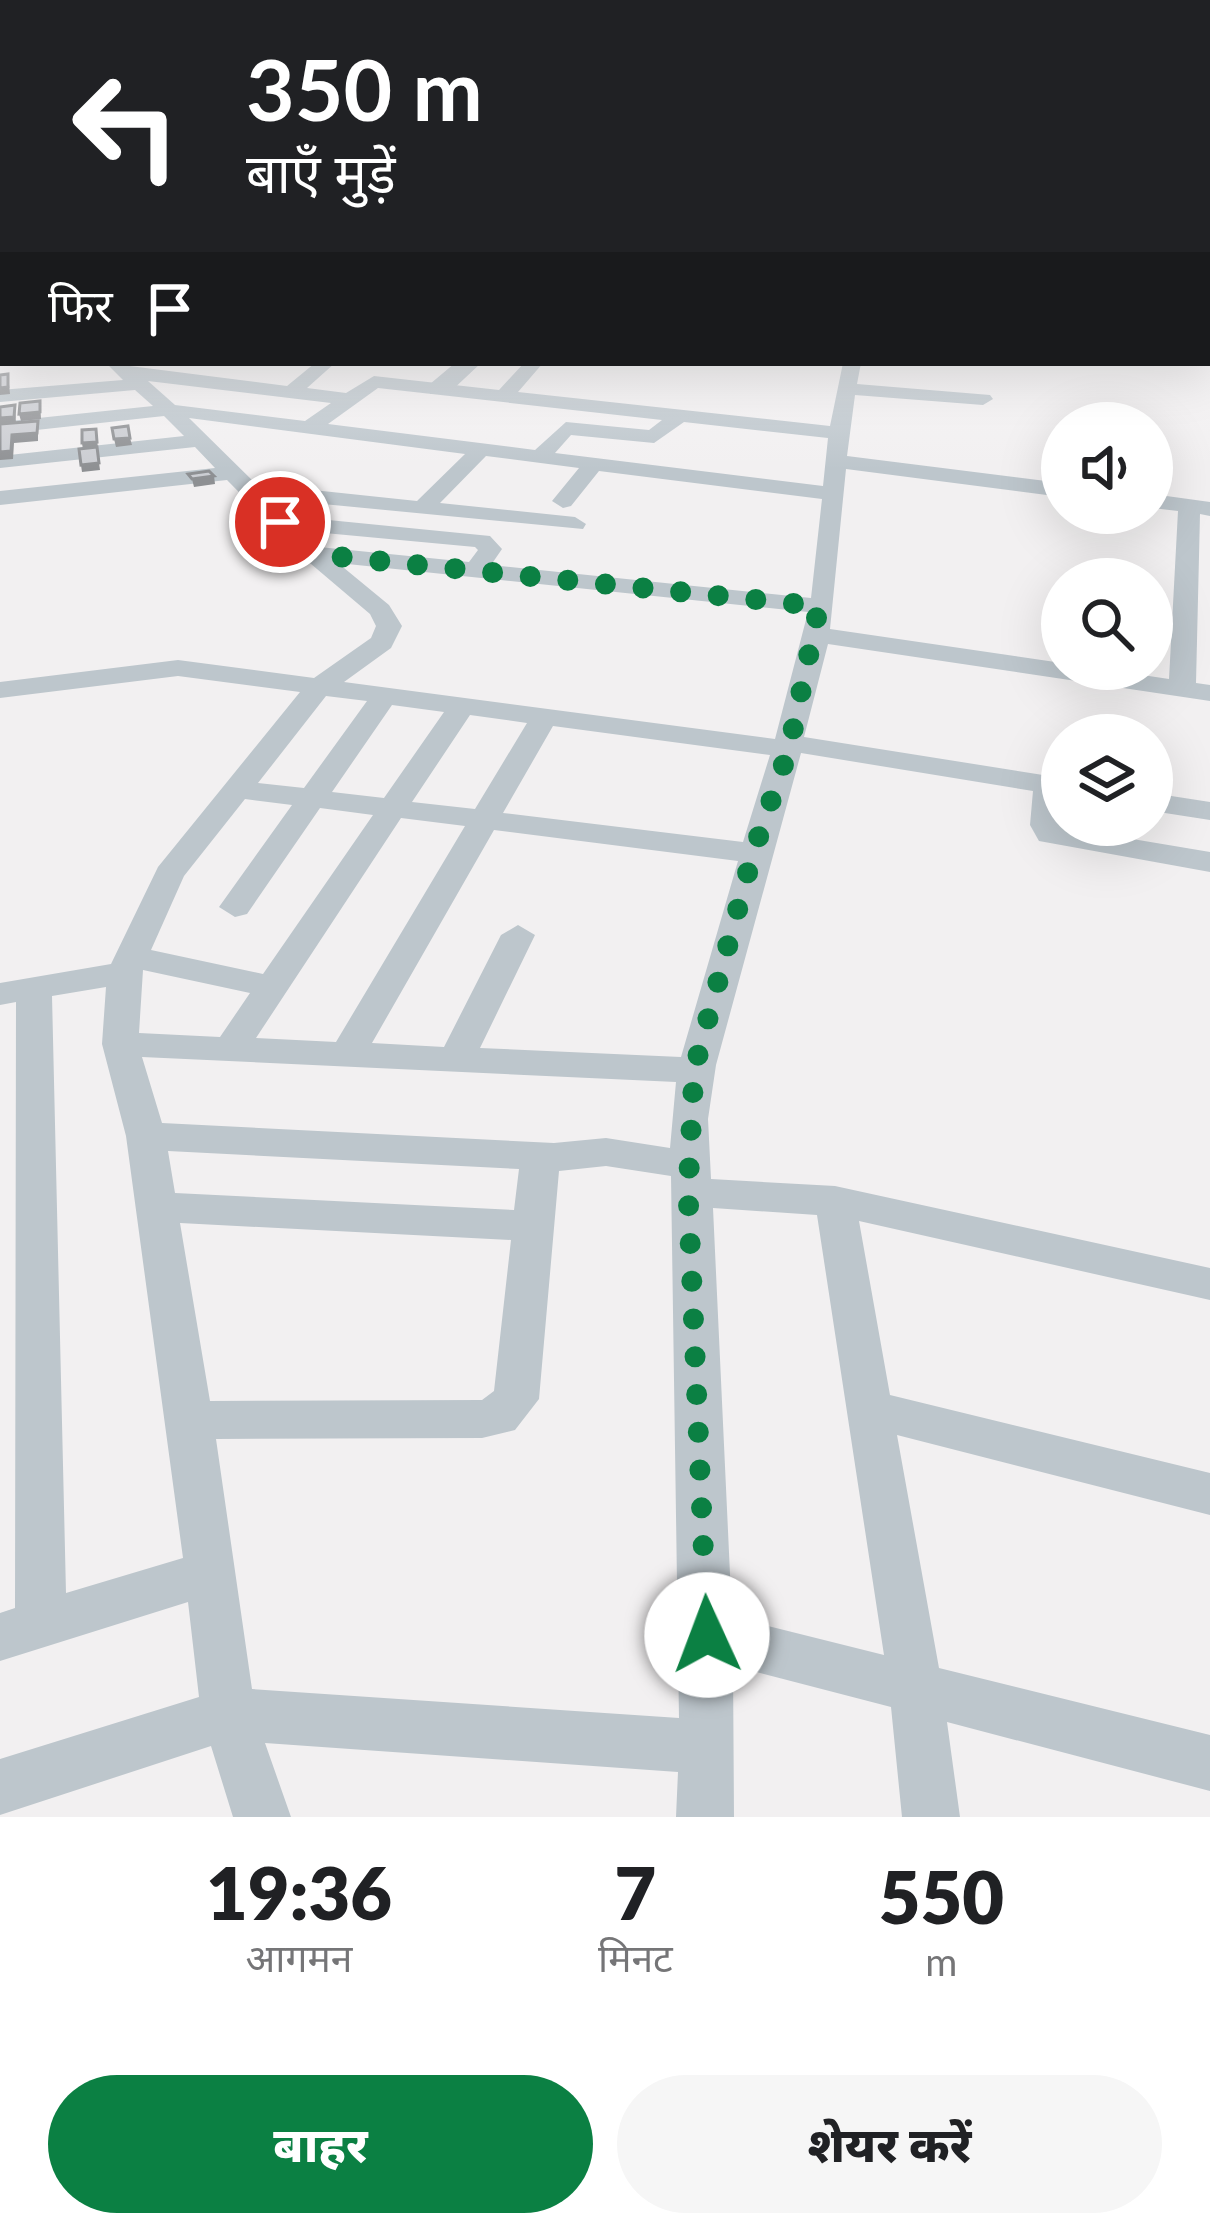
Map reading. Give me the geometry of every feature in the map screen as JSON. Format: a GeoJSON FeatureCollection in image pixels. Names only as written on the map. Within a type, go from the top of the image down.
{"type":"FeatureCollection","features":[{"type":"Feature","properties":{"kind":"street"},"geometry":{"type":"LineString","coordinates":[[206,382],[222,366]]}},
{"type":"Feature","properties":{"kind":"street"},"geometry":{"type":"LineString","coordinates":[[257,388],[283,366]]}},
{"type":"Feature","properties":{"kind":"street"},"geometry":{"type":"LineString","coordinates":[[291,392],[322,366]]}},
{"type":"Feature","properties":{"kind":"street"},"geometry":{"type":"LineString","coordinates":[[439,389],[466,366]]}},
{"type":"Feature","properties":{"kind":"street"},"geometry":{"type":"LineString","coordinates":[[504,396],[531,366]]}},
{"type":"Feature","properties":{"kind":"street"},"geometry":{"type":"LineString","coordinates":[[0,397],[128,373],[170,370],[206,382],[347,399]]}},
{"type":"Feature","properties":{"kind":"street"},"geometry":{"type":"LineString","coordinates":[[128,373],[312,554],[380,610],[389,626],[382,642],[318,688],[170,874],[126,965],[120,1044],[146,1136],[190,1420],[228,1714],[262,1817]]}},
{"type":"Feature","properties":{"kind":"street"},"geometry":{"type":"LineString","coordinates":[[705,1817],[707,1635],[688,1179],[694,1070],[753,853],[790,746],[818,621],[848,376],[982,399]]}},
{"type":"Feature","properties":{"kind":"street"},"geometry":{"type":"LineString","coordinates":[[309,428],[371,382],[679,416],[834,463]]}},
{"type":"Feature","properties":{"kind":"street"},"geometry":{"type":"LineString","coordinates":[[594,430],[617,409]]}},
{"type":"Feature","properties":{"kind":"street"},"geometry":{"type":"LineString","coordinates":[[0,428],[169,410],[593,465],[834,463],[1041,488]]}},
{"type":"Feature","properties":{"kind":"street"},"geometry":{"type":"LineString","coordinates":[[538,458],[566,428],[658,436],[679,416]]}},
{"type":"Feature","properties":{"kind":"street"},"geometry":{"type":"LineString","coordinates":[[0,462],[197,441]]}},
{"type":"Feature","properties":{"kind":"street"},"geometry":{"type":"LineString","coordinates":[[422,508],[480,451]]}},
{"type":"Feature","properties":{"kind":"street"},"geometry":{"type":"LineString","coordinates":[[563,501],[593,465]]}},
{"type":"Feature","properties":{"kind":"street"},"geometry":{"type":"LineString","coordinates":[[0,498],[240,482],[575,524]]}},
{"type":"Feature","properties":{"kind":"street"},"geometry":{"type":"LineString","coordinates":[[312,554],[475,571],[818,621],[1196,691],[1199,508]]}},
{"type":"Feature","properties":{"kind":"street"},"geometry":{"type":"LineString","coordinates":[[280,522],[482,541],[490,550],[475,571]]}},
{"type":"Feature","properties":{"kind":"street"},"geometry":{"type":"LineString","coordinates":[[0,690],[178,668],[790,746],[1041,784]]}},
{"type":"Feature","properties":{"kind":"street"},"geometry":{"type":"LineString","coordinates":[[235,907],[384,697]]}},
{"type":"Feature","properties":{"kind":"street"},"geometry":{"type":"LineString","coordinates":[[231,1048],[461,707]]}},
{"type":"Feature","properties":{"kind":"street"},"geometry":{"type":"LineString","coordinates":[[348,1053],[544,717]]}},
{"type":"Feature","properties":{"kind":"street"},"geometry":{"type":"LineString","coordinates":[[237,789],[753,853]]}},
{"type":"Feature","properties":{"kind":"street"},"geometry":{"type":"LineString","coordinates":[[1173,805],[1210,811]]}},
{"type":"Feature","properties":{"kind":"street"},"geometry":{"type":"LineString","coordinates":[[1122,846],[1210,862]]}},
{"type":"Feature","properties":{"kind":"street"},"geometry":{"type":"LineString","coordinates":[[457,1058],[518,935]]}},
{"type":"Feature","properties":{"kind":"street"},"geometry":{"type":"LineString","coordinates":[[208,1573],[20,1631],[17,991],[126,965],[274,987]]}},
{"type":"Feature","properties":{"kind":"street"},"geometry":{"type":"LineString","coordinates":[[120,1044],[694,1070]]}},
{"type":"Feature","properties":{"kind":"street"},"geometry":{"type":"LineString","coordinates":[[146,1136],[540,1156],[606,1152],[688,1179],[835,1201],[1210,1285]]}},
{"type":"Feature","properties":{"kind":"street"},"geometry":{"type":"LineString","coordinates":[[190,1420],[499,1416],[515,1399],[540,1156]]}},
{"type":"Feature","properties":{"kind":"street"},"geometry":{"type":"LineString","coordinates":[[835,1201],[915,1684],[931,1817]]}},
{"type":"Feature","properties":{"kind":"street"},"geometry":{"type":"LineString","coordinates":[[156,1207],[532,1226]]}},
{"type":"Feature","properties":{"kind":"street"},"geometry":{"type":"LineString","coordinates":[[869,1409],[1210,1494]]}},
{"type":"Feature","properties":{"kind":"street"},"geometry":{"type":"LineString","coordinates":[[707,1635],[915,1684],[1210,1763]]}},
{"type":"Feature","properties":{"kind":"street"},"geometry":{"type":"LineString","coordinates":[[0,1786],[228,1714],[705,1747]]}},
{"type":"Feature","properties":{"kind":"building"},"geometry":{"type":"Polygon","coordinates":[[[8,374],[8,387],[0,388],[0,375],[8,374]]]}},
{"type":"Feature","properties":{"kind":"building"},"geometry":{"type":"Polygon","coordinates":[[[40,401],[40,412],[19,414],[20,403],[40,401]]]}},
{"type":"Feature","properties":{"kind":"building"},"geometry":{"type":"Polygon","coordinates":[[[15,405],[14,417],[0,418],[0,407],[15,405]]]}},
{"type":"Feature","properties":{"kind":"building"},"geometry":{"type":"Polygon","coordinates":[[[38,421],[37,433],[12,435],[11,451],[0,452],[0,424],[38,421]]]}},
{"type":"Feature","properties":{"kind":"building"},"geometry":{"type":"Polygon","coordinates":[[[128,426],[130,438],[114,439],[112,428],[128,426]]]}},
{"type":"Feature","properties":{"kind":"building"},"geometry":{"type":"Polygon","coordinates":[[[96,429],[97,442],[82,443],[82,430],[96,429]]]}},
{"type":"Feature","properties":{"kind":"building"},"geometry":{"type":"Polygon","coordinates":[[[97,447],[99,463],[81,465],[79,449],[97,447]]]}},
{"type":"Feature","properties":{"kind":"building"},"geometry":{"type":"Polygon","coordinates":[[[209,471],[214,476],[192,479],[188,474],[209,471]]]}},
{"type":"Feature","properties":{"kind":"route"},"geometry":{"type":"LineString","coordinates":[[280,522],[312,554],[819,606],[817,635],[789,749],[753,853],[694,1070],[688,1192],[707,1635]]}}]}
